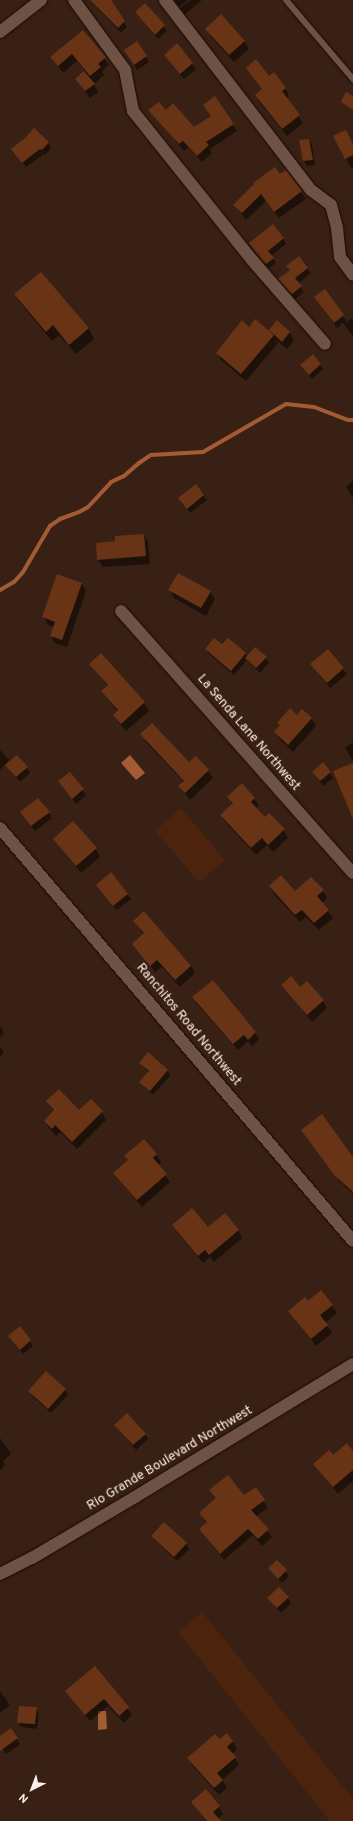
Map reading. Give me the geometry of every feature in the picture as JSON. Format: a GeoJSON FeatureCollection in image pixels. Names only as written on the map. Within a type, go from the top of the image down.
{"type":"FeatureCollection","features":[{"type":"Feature","properties":{"kind":"street"},"geometry":{"type":"LineString","coordinates":[[0,32],[41,0]]}},
{"type":"Feature","properties":{"kind":"street"},"geometry":{"type":"LineString","coordinates":[[74,0],[125,70],[133,111],[252,260],[325,344]]}},
{"type":"Feature","properties":{"kind":"street"},"geometry":{"type":"LineString","coordinates":[[164,0],[311,190],[331,205],[337,228],[340,257],[353,275]]}},
{"type":"Feature","properties":{"kind":"street","name":"La Senda Lane Northwest"},"geometry":{"type":"LineString","coordinates":[[121,611],[353,873]]}},
{"type":"Feature","properties":{"kind":"street","name":"Ranchitos Road Northwest"},"geometry":{"type":"LineString","coordinates":[[0,828],[353,1241]]}},
{"type":"Feature","properties":{"kind":"street","name":"Rio Grande Boulevard Northwest"},"geometry":{"type":"LineString","coordinates":[[0,1574],[32,1558],[129,1501],[353,1364]]}},
{"type":"Feature","properties":{"kind":"lane"},"geometry":{"type":"LineString","coordinates":[[286,0],[353,79]]}},
{"type":"Feature","properties":{"kind":"shaded area"},"geometry":{"type":"Polygon","coordinates":[[[130,755],[145,773],[136,780],[121,763],[130,755]]]}},
{"type":"Feature","properties":{"kind":"shaded area"},"geometry":{"type":"Polygon","coordinates":[[[181,808],[225,860],[199,882],[155,831],[181,808]]]}},
{"type":"Feature","properties":{"kind":"shaded area"},"geometry":{"type":"Polygon","coordinates":[[[202,1612],[353,1799],[353,1821],[330,1821],[178,1632],[202,1612]]]}},
{"type":"Feature","properties":{"kind":"shaded area"},"geometry":{"type":"Polygon","coordinates":[[[98,1711],[106,1711],[107,1729],[98,1730],[98,1711]]]}},
{"type":"Feature","properties":{"kind":"building"},"geometry":{"type":"Polygon","coordinates":[[[90,0],[111,0],[125,21],[118,28],[90,0]]]}},
{"type":"Feature","properties":{"kind":"building"},"geometry":{"type":"Polygon","coordinates":[[[145,3],[165,25],[155,35],[135,12],[145,3]]]}},
{"type":"Feature","properties":{"kind":"building"},"geometry":{"type":"Polygon","coordinates":[[[221,14],[245,41],[229,55],[205,29],[221,14]]]}},
{"type":"Feature","properties":{"kind":"building"},"geometry":{"type":"Polygon","coordinates":[[[83,30],[106,57],[98,64],[101,67],[90,76],[72,54],[58,66],[50,57],[83,30]]]}},
{"type":"Feature","properties":{"kind":"building"},"geometry":{"type":"Polygon","coordinates":[[[137,41],[147,56],[134,65],[124,50],[137,41]]]}},
{"type":"Feature","properties":{"kind":"building"},"geometry":{"type":"Polygon","coordinates":[[[177,43],[193,63],[180,74],[164,55],[177,43]]]}},
{"type":"Feature","properties":{"kind":"building"},"geometry":{"type":"Polygon","coordinates":[[[256,59],[269,76],[274,72],[286,88],[282,91],[300,115],[282,129],[255,95],[262,89],[246,68],[256,59]]]}},
{"type":"Feature","properties":{"kind":"building"},"geometry":{"type":"Polygon","coordinates":[[[84,71],[95,84],[85,91],[75,79],[84,71]]]}},
{"type":"Feature","properties":{"kind":"building"},"geometry":{"type":"Polygon","coordinates":[[[346,92],[353,96],[353,110],[341,102],[346,92]]]}},
{"type":"Feature","properties":{"kind":"building"},"geometry":{"type":"Polygon","coordinates":[[[215,96],[234,124],[206,142],[209,145],[197,156],[183,141],[179,144],[148,110],[159,102],[166,110],[173,103],[194,127],[211,116],[203,105],[215,96]]]}},
{"type":"Feature","properties":{"kind":"building"},"geometry":{"type":"Polygon","coordinates":[[[34,128],[49,142],[42,150],[40,149],[22,163],[11,149],[25,138],[34,128]]]}},
{"type":"Feature","properties":{"kind":"building"},"geometry":{"type":"Polygon","coordinates":[[[346,130],[353,144],[353,155],[345,159],[333,136],[346,130]]]}},
{"type":"Feature","properties":{"kind":"building"},"geometry":{"type":"Polygon","coordinates":[[[309,139],[313,160],[303,161],[299,140],[309,139]]]}},
{"type":"Feature","properties":{"kind":"building"},"geometry":{"type":"Polygon","coordinates":[[[275,167],[280,174],[286,170],[302,191],[274,212],[261,194],[242,213],[233,205],[254,184],[253,183],[275,167]]]}},
{"type":"Feature","properties":{"kind":"building"},"geometry":{"type":"Polygon","coordinates":[[[273,224],[284,238],[268,251],[274,258],[266,264],[249,243],[273,224]]]}},
{"type":"Feature","properties":{"kind":"building"},"geometry":{"type":"Polygon","coordinates":[[[299,256],[308,268],[295,278],[302,286],[292,294],[278,279],[290,270],[286,266],[299,256]]]}},
{"type":"Feature","properties":{"kind":"building"},"geometry":{"type":"Polygon","coordinates":[[[41,272],[89,328],[69,345],[53,325],[46,332],[14,294],[41,272]]]}},
{"type":"Feature","properties":{"kind":"building"},"geometry":{"type":"Polygon","coordinates":[[[325,289],[344,315],[334,323],[314,297],[325,289]]]}},
{"type":"Feature","properties":{"kind":"building"},"geometry":{"type":"Polygon","coordinates":[[[255,319],[274,335],[241,374],[216,353],[242,320],[249,327],[255,319]]]}},
{"type":"Feature","properties":{"kind":"building"},"geometry":{"type":"Polygon","coordinates":[[[277,320],[290,332],[282,342],[269,330],[277,320]]]}},
{"type":"Feature","properties":{"kind":"building"},"geometry":{"type":"Polygon","coordinates":[[[313,354],[321,364],[309,375],[300,365],[313,354]]]}},
{"type":"Feature","properties":{"kind":"building"},"geometry":{"type":"Polygon","coordinates":[[[196,484],[204,495],[187,509],[178,498],[196,484]]]}},
{"type":"Feature","properties":{"kind":"building"},"geometry":{"type":"Polygon","coordinates":[[[144,534],[146,556],[97,560],[96,543],[115,541],[115,536],[144,534]]]}},
{"type":"Feature","properties":{"kind":"building"},"geometry":{"type":"Polygon","coordinates":[[[178,573],[211,591],[201,608],[168,590],[178,573]]]}},
{"type":"Feature","properties":{"kind":"building"},"geometry":{"type":"Polygon","coordinates":[[[57,574],[82,583],[62,640],[50,636],[55,622],[42,617],[57,574]]]}},
{"type":"Feature","properties":{"kind":"building"},"geometry":{"type":"Polygon","coordinates":[[[214,638],[222,644],[228,638],[246,653],[231,671],[205,649],[214,638]]]}},
{"type":"Feature","properties":{"kind":"building"},"geometry":{"type":"Polygon","coordinates":[[[255,647],[267,657],[256,668],[245,658],[255,647]]]}},
{"type":"Feature","properties":{"kind":"building"},"geometry":{"type":"Polygon","coordinates":[[[328,649],[344,668],[327,683],[310,664],[328,649]]]}},
{"type":"Feature","properties":{"kind":"building"},"geometry":{"type":"Polygon","coordinates":[[[101,653],[145,702],[121,724],[113,715],[118,710],[101,691],[108,685],[89,664],[101,653]]]}},
{"type":"Feature","properties":{"kind":"building"},"geometry":{"type":"Polygon","coordinates":[[[290,708],[297,715],[302,709],[312,718],[288,745],[274,732],[280,725],[277,723],[290,708]]]}},
{"type":"Feature","properties":{"kind":"building"},"geometry":{"type":"Polygon","coordinates":[[[152,723],[189,762],[196,756],[209,770],[185,793],[178,786],[184,781],[140,734],[152,723]]]}},
{"type":"Feature","properties":{"kind":"building"},"geometry":{"type":"Polygon","coordinates":[[[17,755],[28,767],[16,777],[5,765],[17,755]]]}},
{"type":"Feature","properties":{"kind":"building"},"geometry":{"type":"Polygon","coordinates":[[[323,762],[331,772],[320,781],[312,772],[323,762]]]}},
{"type":"Feature","properties":{"kind":"building"},"geometry":{"type":"Polygon","coordinates":[[[353,763],[353,819],[333,771],[353,763]]]}},
{"type":"Feature","properties":{"kind":"building"},"geometry":{"type":"Polygon","coordinates":[[[70,772],[84,789],[72,799],[58,781],[70,772]]]}},
{"type":"Feature","properties":{"kind":"building"},"geometry":{"type":"Polygon","coordinates":[[[242,783],[255,798],[251,802],[265,817],[269,813],[285,829],[268,845],[262,838],[251,848],[220,815],[233,803],[227,797],[242,783]]]}},
{"type":"Feature","properties":{"kind":"building"},"geometry":{"type":"Polygon","coordinates":[[[38,798],[50,812],[31,826],[20,812],[38,798]]]}},
{"type":"Feature","properties":{"kind":"building"},"geometry":{"type":"Polygon","coordinates":[[[73,821],[97,848],[76,866],[53,839],[73,821]]]}},
{"type":"Feature","properties":{"kind":"building"},"geometry":{"type":"Polygon","coordinates":[[[111,872],[128,894],[113,906],[96,885],[111,872]]]}},
{"type":"Feature","properties":{"kind":"building"},"geometry":{"type":"Polygon","coordinates":[[[281,875],[295,891],[311,877],[324,890],[317,896],[329,910],[314,923],[302,910],[295,915],[269,886],[281,875]]]}},
{"type":"Feature","properties":{"kind":"building"},"geometry":{"type":"Polygon","coordinates":[[[144,911],[191,966],[175,980],[157,960],[150,966],[132,944],[144,933],[133,921],[144,911]]]}},
{"type":"Feature","properties":{"kind":"building"},"geometry":{"type":"Polygon","coordinates":[[[291,976],[300,987],[307,981],[324,1000],[307,1015],[281,985],[291,976]]]}},
{"type":"Feature","properties":{"kind":"building"},"geometry":{"type":"Polygon","coordinates":[[[213,980],[256,1032],[248,1040],[244,1035],[233,1044],[192,997],[213,980]]]}},
{"type":"Feature","properties":{"kind":"building"},"geometry":{"type":"Polygon","coordinates":[[[148,1052],[168,1070],[150,1091],[139,1082],[149,1071],[139,1063],[148,1052]]]}},
{"type":"Feature","properties":{"kind":"building"},"geometry":{"type":"Polygon","coordinates":[[[59,1089],[79,1110],[91,1099],[103,1111],[72,1142],[55,1125],[52,1129],[44,1121],[54,1110],[46,1101],[59,1089]]]}},
{"type":"Feature","properties":{"kind":"building"},"geometry":{"type":"Polygon","coordinates":[[[322,1114],[353,1157],[353,1192],[335,1176],[301,1130],[322,1114]]]}},
{"type":"Feature","properties":{"kind":"building"},"geometry":{"type":"Polygon","coordinates":[[[144,1139],[157,1154],[153,1158],[167,1174],[137,1200],[113,1173],[128,1160],[124,1156],[144,1139]]]}},
{"type":"Feature","properties":{"kind":"building"},"geometry":{"type":"Polygon","coordinates":[[[192,1208],[208,1227],[225,1213],[239,1230],[209,1255],[205,1250],[198,1256],[172,1225],[192,1208]]]}},
{"type":"Feature","properties":{"kind":"building"},"geometry":{"type":"Polygon","coordinates":[[[321,1290],[333,1305],[320,1315],[328,1325],[311,1339],[288,1311],[305,1297],[308,1301],[321,1290]]]}},
{"type":"Feature","properties":{"kind":"building"},"geometry":{"type":"Polygon","coordinates":[[[20,1326],[31,1340],[20,1350],[8,1336],[20,1326]]]}},
{"type":"Feature","properties":{"kind":"building"},"geometry":{"type":"Polygon","coordinates":[[[46,1371],[66,1389],[48,1409],[28,1391],[46,1371]]]}},
{"type":"Feature","properties":{"kind":"building"},"geometry":{"type":"Polygon","coordinates":[[[127,1413],[146,1434],[133,1445],[114,1425],[127,1413]]]}},
{"type":"Feature","properties":{"kind":"building"},"geometry":{"type":"Polygon","coordinates":[[[347,1443],[353,1451],[353,1470],[333,1487],[313,1464],[329,1450],[333,1455],[347,1443]]]}},
{"type":"Feature","properties":{"kind":"building"},"geometry":{"type":"Polygon","coordinates":[[[228,1475],[244,1495],[256,1487],[265,1500],[251,1510],[269,1529],[258,1539],[248,1529],[220,1554],[199,1529],[207,1522],[199,1513],[216,1498],[209,1490],[228,1475]]]}},
{"type":"Feature","properties":{"kind":"building"},"geometry":{"type":"Polygon","coordinates":[[[164,1522],[187,1543],[174,1557],[151,1536],[164,1522]]]}},
{"type":"Feature","properties":{"kind":"building"},"geometry":{"type":"Polygon","coordinates":[[[277,1560],[287,1570],[278,1579],[268,1568],[277,1560]]]}},
{"type":"Feature","properties":{"kind":"building"},"geometry":{"type":"Polygon","coordinates":[[[279,1587],[289,1597],[277,1608],[267,1598],[279,1587]]]}},
{"type":"Feature","properties":{"kind":"building"},"geometry":{"type":"Polygon","coordinates":[[[95,1666],[129,1707],[119,1716],[104,1699],[85,1715],[65,1691],[95,1666]]]}},
{"type":"Feature","properties":{"kind":"building"},"geometry":{"type":"Polygon","coordinates":[[[19,1706],[37,1707],[35,1724],[17,1723],[19,1706]]]}},
{"type":"Feature","properties":{"kind":"building"},"geometry":{"type":"Polygon","coordinates":[[[11,1728],[18,1738],[0,1751],[0,1736],[11,1728]]]}},
{"type":"Feature","properties":{"kind":"building"},"geometry":{"type":"Polygon","coordinates":[[[227,1733],[233,1741],[227,1747],[236,1757],[217,1773],[223,1780],[214,1788],[187,1758],[215,1734],[220,1739],[227,1733]]]}},
{"type":"Feature","properties":{"kind":"building"},"geometry":{"type":"Polygon","coordinates":[[[206,1789],[220,1806],[213,1812],[221,1821],[207,1821],[191,1802],[206,1789]]]}},
{"type":"Feature","properties":{"kind":"waterway"},"geometry":{"type":"LineString","coordinates":[[0,590],[14,582],[23,572],[50,526],[60,519],[88,507],[111,482],[124,476],[151,455],[203,452],[286,404],[314,407],[348,420],[353,420]]}}]}
